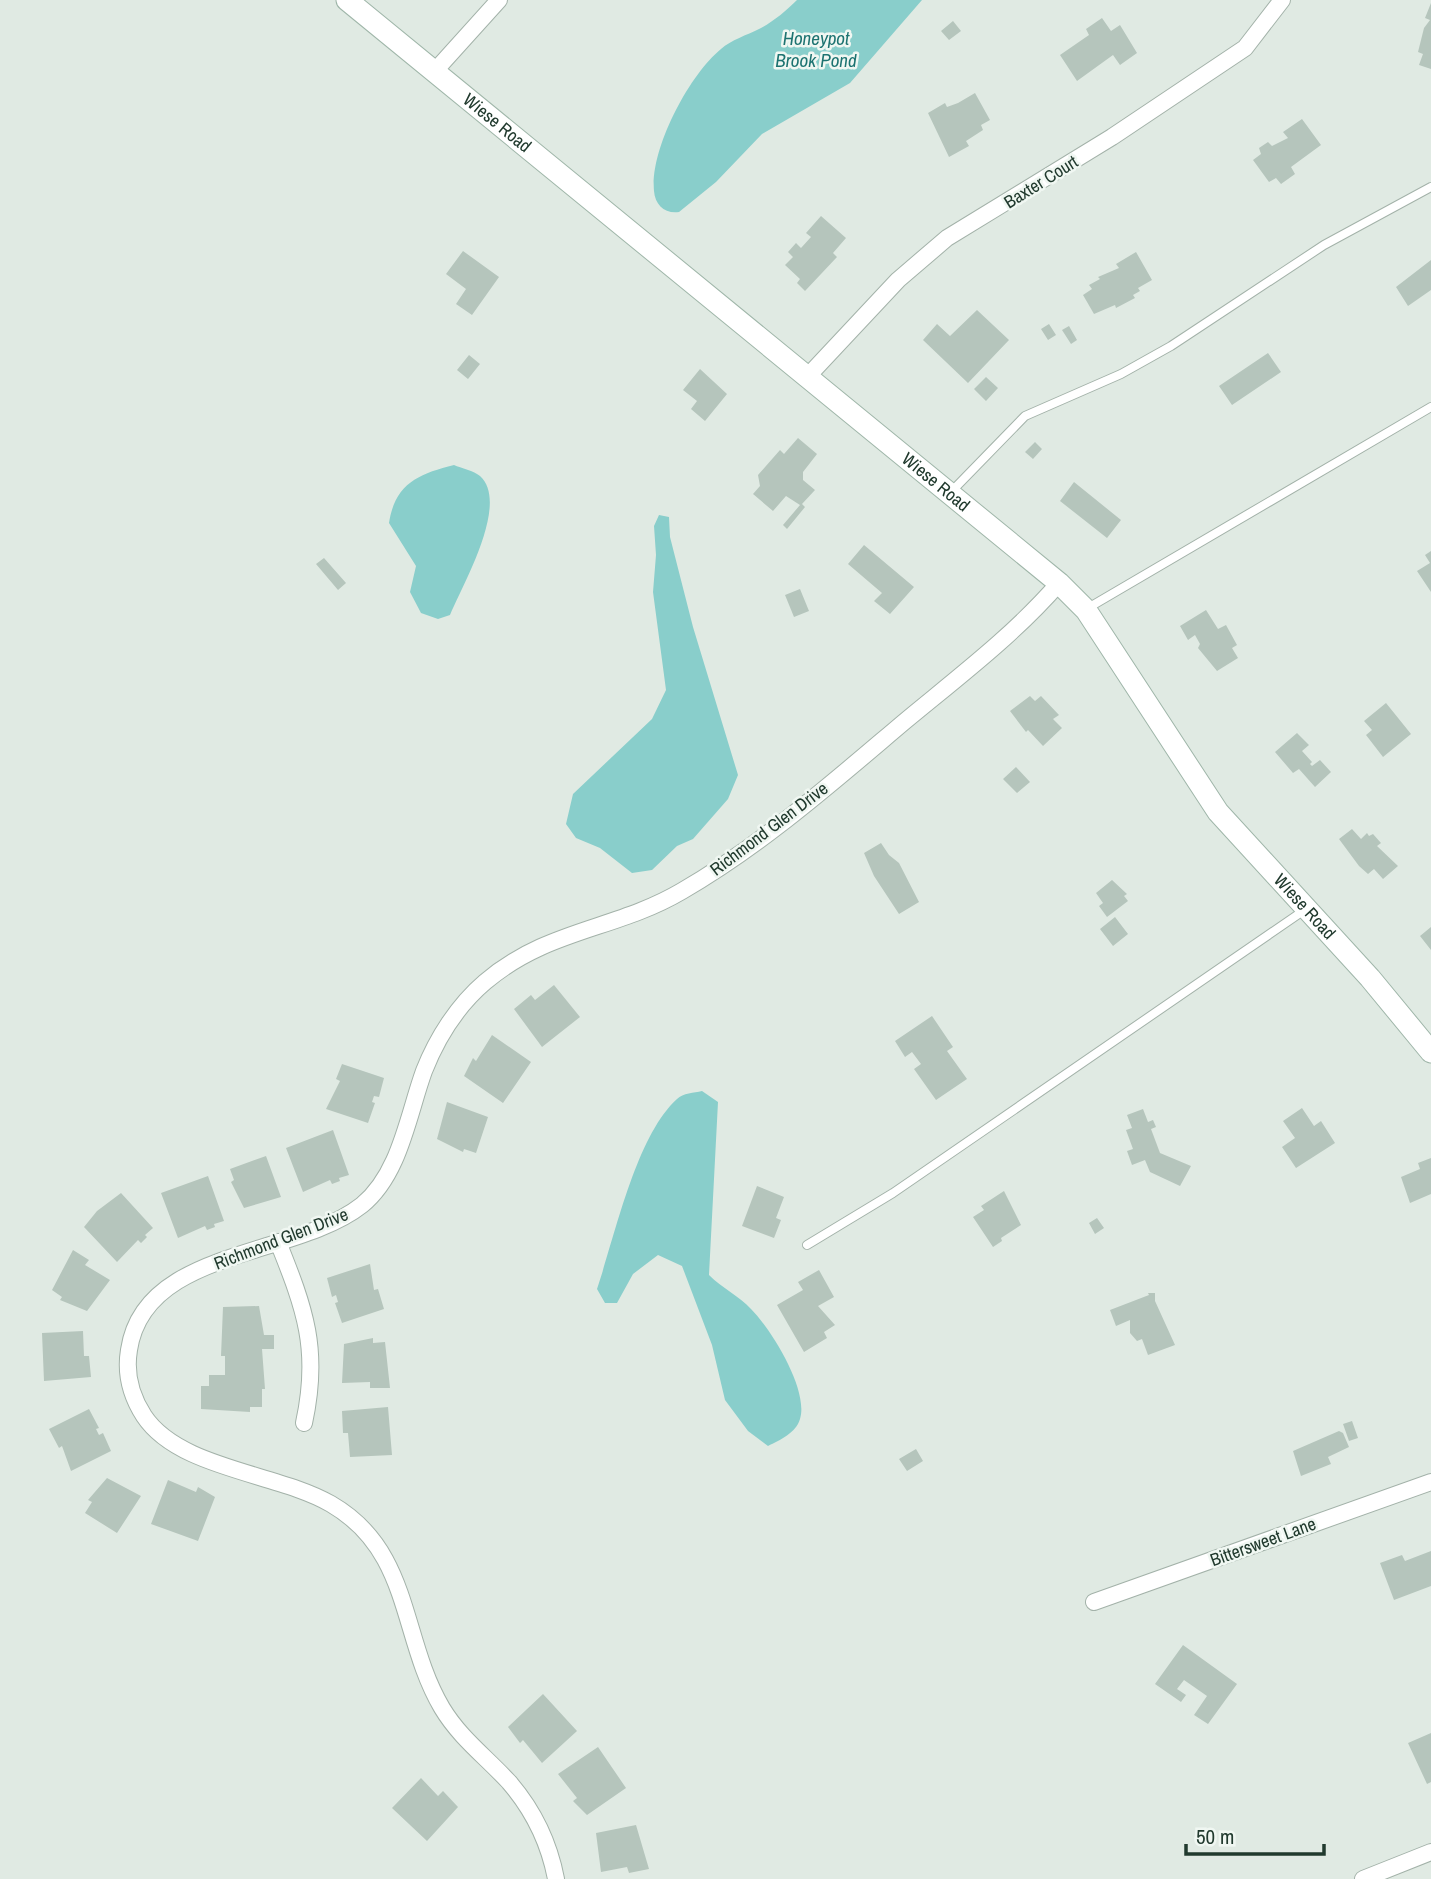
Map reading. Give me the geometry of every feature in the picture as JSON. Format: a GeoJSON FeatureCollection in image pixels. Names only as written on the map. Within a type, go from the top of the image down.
{"type":"FeatureCollection","features":[{"type":"Feature","properties":{"kind":"street","name":"Wiese Road"},"geometry":{"type":"LineString","coordinates":[[347,0],[809,375],[1059,583],[1086,610],[1218,812],[1427,1041]]}},
{"type":"Feature","properties":{"kind":"street"},"geometry":{"type":"LineString","coordinates":[[434,72],[499,0]]}},
{"type":"Feature","properties":{"kind":"street","name":"Baxter Court"},"geometry":{"type":"LineString","coordinates":[[809,375],[898,280],[947,238],[1101,144],[1245,48],[1282,0]]}},
{"type":"Feature","properties":{"kind":"street","name":"Richmond Glen Drive"},"geometry":{"type":"LineString","coordinates":[[556,1879],[550,1847],[529,1809],[508,1782],[463,1738],[429,1685],[395,1575],[378,1546],[354,1521],[331,1504],[294,1487],[191,1452],[167,1439],[147,1421],[135,1400],[127,1366],[131,1336],[140,1313],[159,1293],[187,1275],[278,1242],[356,1209],[375,1193],[391,1167],[426,1065],[450,1020],[480,986],[513,959],[546,942],[645,909],[679,893],[748,849],[978,660],[1038,607],[1059,583]]}},
{"type":"Feature","properties":{"kind":"street"},"geometry":{"type":"LineString","coordinates":[[278,1242],[301,1302],[311,1349],[312,1375],[303,1423]]}},
{"type":"Feature","properties":{"kind":"street","name":"Bittersweet Lane"},"geometry":{"type":"LineString","coordinates":[[1094,1602],[1431,1482]]}},
{"type":"Feature","properties":{"kind":"street"},"geometry":{"type":"LineString","coordinates":[[1363,1879],[1431,1852]]}},
{"type":"Feature","properties":{"kind":"lane"},"geometry":{"type":"LineString","coordinates":[[951,492],[1025,416],[1121,374],[1171,346],[1324,245],[1431,187]]}},
{"type":"Feature","properties":{"kind":"lane"},"geometry":{"type":"LineString","coordinates":[[1086,610],[1431,407]]}},
{"type":"Feature","properties":{"kind":"lane"},"geometry":{"type":"LineString","coordinates":[[807,1245],[904,1185],[1306,909]]}},
{"type":"Feature","properties":{"kind":"water","name":"Honeypot Brook Pond"},"geometry":{"type":"Polygon","coordinates":[[[797,0],[922,0],[850,83],[762,134],[716,182],[679,212],[665,210],[659,204],[654,191],[658,155],[674,114],[696,76],[721,49],[769,23],[797,0]]]}},
{"type":"Feature","properties":{"kind":"water"},"geometry":{"type":"Polygon","coordinates":[[[454,465],[480,476],[488,488],[490,505],[487,524],[473,565],[450,615],[438,619],[421,613],[410,592],[416,566],[389,523],[397,499],[410,483],[430,472],[454,465]]]}},
{"type":"Feature","properties":{"kind":"water"},"geometry":{"type":"Polygon","coordinates":[[[659,515],[669,517],[670,537],[693,627],[738,775],[728,799],[693,839],[677,846],[652,870],[632,873],[600,848],[576,838],[566,824],[573,794],[652,719],[666,690],[653,592],[656,555],[654,526],[659,515]]]}},
{"type":"Feature","properties":{"kind":"water"},"geometry":{"type":"Polygon","coordinates":[[[702,1091],[718,1102],[709,1275],[746,1304],[759,1318],[778,1345],[799,1392],[801,1407],[798,1424],[787,1436],[768,1446],[748,1431],[725,1400],[712,1345],[682,1266],[658,1255],[633,1274],[617,1303],[605,1303],[597,1289],[628,1188],[650,1137],[679,1097],[702,1091]]]}},
{"type":"Feature","properties":{"kind":"building"},"geometry":{"type":"Polygon","coordinates":[[[1431,3],[1431,69],[1419,65],[1423,54],[1418,52],[1424,28],[1430,20],[1425,18],[1431,3]]]}},
{"type":"Feature","properties":{"kind":"building"},"geometry":{"type":"Polygon","coordinates":[[[1102,18],[1111,31],[1120,25],[1137,53],[1120,65],[1113,55],[1077,81],[1060,55],[1089,35],[1086,29],[1102,18]]]}},
{"type":"Feature","properties":{"kind":"building"},"geometry":{"type":"Polygon","coordinates":[[[953,21],[961,31],[949,40],[941,31],[953,21]]]}},
{"type":"Feature","properties":{"kind":"building"},"geometry":{"type":"Polygon","coordinates":[[[975,93],[990,120],[981,125],[983,130],[966,141],[969,146],[949,157],[928,113],[945,103],[947,107],[958,103],[975,93]]]}},
{"type":"Feature","properties":{"kind":"building"},"geometry":{"type":"Polygon","coordinates":[[[1302,119],[1321,145],[1291,167],[1295,174],[1281,184],[1276,178],[1269,182],[1253,160],[1261,154],[1259,148],[1268,142],[1272,146],[1288,138],[1283,132],[1302,119]]]}},
{"type":"Feature","properties":{"kind":"building"},"geometry":{"type":"Polygon","coordinates":[[[821,216],[846,238],[833,253],[837,257],[805,291],[797,283],[800,279],[785,265],[793,257],[788,252],[796,243],[801,248],[811,237],[806,233],[821,216]]]}},
{"type":"Feature","properties":{"kind":"building"},"geometry":{"type":"Polygon","coordinates":[[[463,251],[499,277],[472,315],[456,304],[466,289],[446,274],[463,251]]]}},
{"type":"Feature","properties":{"kind":"building"},"geometry":{"type":"Polygon","coordinates":[[[1136,252],[1152,280],[1138,288],[1140,291],[1133,295],[1135,298],[1116,308],[1115,305],[1094,314],[1083,295],[1092,289],[1089,285],[1100,279],[1098,277],[1119,268],[1116,264],[1136,252]]]}},
{"type":"Feature","properties":{"kind":"building"},"geometry":{"type":"Polygon","coordinates":[[[1431,260],[1431,290],[1408,306],[1396,287],[1431,260]]]}},
{"type":"Feature","properties":{"kind":"building"},"geometry":{"type":"Polygon","coordinates":[[[977,310],[1009,340],[968,383],[923,340],[937,324],[950,336],[977,310]]]}},
{"type":"Feature","properties":{"kind":"building"},"geometry":{"type":"Polygon","coordinates":[[[1049,324],[1056,335],[1048,340],[1041,329],[1049,324]]]}},
{"type":"Feature","properties":{"kind":"building"},"geometry":{"type":"Polygon","coordinates":[[[1069,326],[1077,340],[1071,344],[1062,330],[1069,326]]]}},
{"type":"Feature","properties":{"kind":"building"},"geometry":{"type":"Polygon","coordinates":[[[1268,353],[1281,372],[1232,405],[1219,386],[1268,353]]]}},
{"type":"Feature","properties":{"kind":"building"},"geometry":{"type":"Polygon","coordinates":[[[469,355],[480,364],[468,379],[457,370],[469,355]]]}},
{"type":"Feature","properties":{"kind":"building"},"geometry":{"type":"Polygon","coordinates":[[[700,369],[727,394],[705,421],[691,409],[697,401],[683,390],[700,369]]]}},
{"type":"Feature","properties":{"kind":"building"},"geometry":{"type":"Polygon","coordinates":[[[986,377],[998,388],[986,401],[974,389],[986,377]]]}},
{"type":"Feature","properties":{"kind":"building"},"geometry":{"type":"Polygon","coordinates":[[[798,438],[817,454],[803,472],[803,480],[815,490],[802,504],[805,507],[787,529],[783,525],[800,505],[786,496],[773,511],[753,494],[760,486],[758,475],[780,450],[784,454],[798,438]]]}},
{"type":"Feature","properties":{"kind":"building"},"geometry":{"type":"Polygon","coordinates":[[[1035,442],[1042,449],[1033,459],[1025,452],[1035,442]]]}},
{"type":"Feature","properties":{"kind":"building"},"geometry":{"type":"Polygon","coordinates":[[[1074,482],[1121,520],[1107,538],[1060,501],[1074,482]]]}},
{"type":"Feature","properties":{"kind":"building"},"geometry":{"type":"Polygon","coordinates":[[[864,545],[914,587],[890,614],[874,601],[882,593],[848,564],[864,545]]]}},
{"type":"Feature","properties":{"kind":"building"},"geometry":{"type":"Polygon","coordinates":[[[1431,551],[1431,592],[1417,571],[1430,563],[1425,555],[1431,551]]]}},
{"type":"Feature","properties":{"kind":"building"},"geometry":{"type":"Polygon","coordinates":[[[324,558],[346,583],[338,590],[316,564],[324,558]]]}},
{"type":"Feature","properties":{"kind":"building"},"geometry":{"type":"Polygon","coordinates":[[[800,589],[809,611],[794,617],[785,595],[800,589]]]}},
{"type":"Feature","properties":{"kind":"building"},"geometry":{"type":"Polygon","coordinates":[[[1206,610],[1218,629],[1226,625],[1237,645],[1232,648],[1238,658],[1217,671],[1198,648],[1200,644],[1195,635],[1188,640],[1180,626],[1206,610]]]}},
{"type":"Feature","properties":{"kind":"building"},"geometry":{"type":"Polygon","coordinates":[[[1030,696],[1035,701],[1041,696],[1059,715],[1053,719],[1062,728],[1043,746],[1028,730],[1026,732],[1010,711],[1030,696]]]}},
{"type":"Feature","properties":{"kind":"building"},"geometry":{"type":"Polygon","coordinates":[[[1386,703],[1411,734],[1383,757],[1366,735],[1372,730],[1364,721],[1386,703]]]}},
{"type":"Feature","properties":{"kind":"building"},"geometry":{"type":"Polygon","coordinates":[[[1297,733],[1309,745],[1302,751],[1312,762],[1310,764],[1312,766],[1320,760],[1331,772],[1315,787],[1299,769],[1293,773],[1275,752],[1297,733]]]}},
{"type":"Feature","properties":{"kind":"building"},"geometry":{"type":"Polygon","coordinates":[[[1016,767],[1030,782],[1017,793],[1003,779],[1016,767]]]}},
{"type":"Feature","properties":{"kind":"building"},"geometry":{"type":"Polygon","coordinates":[[[1352,829],[1361,839],[1367,833],[1369,836],[1373,834],[1381,843],[1377,846],[1398,866],[1383,879],[1374,869],[1368,874],[1339,839],[1352,829]]]}},
{"type":"Feature","properties":{"kind":"building"},"geometry":{"type":"Polygon","coordinates":[[[881,843],[899,863],[919,902],[899,914],[874,876],[864,853],[881,843]]]}},
{"type":"Feature","properties":{"kind":"building"},"geometry":{"type":"Polygon","coordinates":[[[1112,880],[1127,894],[1124,896],[1128,901],[1107,917],[1099,906],[1103,903],[1096,893],[1112,880]]]}},
{"type":"Feature","properties":{"kind":"building"},"geometry":{"type":"Polygon","coordinates":[[[1115,917],[1128,934],[1113,946],[1100,929],[1115,917]]]}},
{"type":"Feature","properties":{"kind":"building"},"geometry":{"type":"Polygon","coordinates":[[[1431,927],[1431,950],[1420,936],[1431,927]]]}},
{"type":"Feature","properties":{"kind":"building"},"geometry":{"type":"Polygon","coordinates":[[[554,985],[580,1017],[542,1047],[514,1009],[531,995],[535,1000],[554,985]]]}},
{"type":"Feature","properties":{"kind":"building"},"geometry":{"type":"Polygon","coordinates":[[[932,1016],[953,1047],[947,1051],[967,1079],[936,1100],[914,1069],[921,1064],[912,1052],[905,1057],[895,1041],[932,1016]]]}},
{"type":"Feature","properties":{"kind":"building"},"geometry":{"type":"Polygon","coordinates":[[[492,1035],[531,1062],[503,1103],[464,1076],[473,1058],[476,1061],[492,1035]]]}},
{"type":"Feature","properties":{"kind":"building"},"geometry":{"type":"Polygon","coordinates":[[[342,1064],[384,1078],[379,1097],[374,1096],[372,1102],[375,1103],[368,1123],[326,1109],[340,1081],[336,1079],[342,1064]]]}},
{"type":"Feature","properties":{"kind":"building"},"geometry":{"type":"Polygon","coordinates":[[[447,1102],[488,1117],[476,1153],[464,1149],[463,1152],[437,1139],[447,1102]]]}},
{"type":"Feature","properties":{"kind":"building"},"geometry":{"type":"Polygon","coordinates":[[[1302,1108],[1314,1126],[1321,1121],[1335,1143],[1296,1168],[1282,1147],[1295,1138],[1283,1121],[1302,1108]]]}},
{"type":"Feature","properties":{"kind":"building"},"geometry":{"type":"Polygon","coordinates":[[[1143,1109],[1148,1122],[1153,1120],[1156,1127],[1151,1129],[1160,1153],[1191,1166],[1180,1186],[1150,1172],[1145,1160],[1132,1165],[1127,1151],[1133,1149],[1126,1130],[1132,1128],[1127,1115],[1143,1109]]]}},
{"type":"Feature","properties":{"kind":"building"},"geometry":{"type":"Polygon","coordinates":[[[333,1130],[349,1175],[332,1184],[330,1180],[303,1192],[286,1148],[333,1130]]]}},
{"type":"Feature","properties":{"kind":"building"},"geometry":{"type":"Polygon","coordinates":[[[266,1156],[281,1197],[244,1208],[231,1182],[234,1180],[230,1169],[266,1156]]]}},
{"type":"Feature","properties":{"kind":"building"},"geometry":{"type":"Polygon","coordinates":[[[1431,1158],[1431,1194],[1410,1203],[1401,1177],[1420,1169],[1418,1163],[1431,1158]]]}},
{"type":"Feature","properties":{"kind":"building"},"geometry":{"type":"Polygon","coordinates":[[[208,1176],[224,1221],[207,1230],[205,1226],[178,1238],[161,1193],[208,1176]]]}},
{"type":"Feature","properties":{"kind":"building"},"geometry":{"type":"Polygon","coordinates":[[[757,1186],[784,1197],[776,1218],[781,1220],[774,1238],[742,1226],[757,1186]]]}},
{"type":"Feature","properties":{"kind":"building"},"geometry":{"type":"Polygon","coordinates":[[[1004,1191],[1021,1225],[1001,1238],[1002,1241],[993,1247],[973,1217],[984,1210],[981,1206],[1004,1191]]]}},
{"type":"Feature","properties":{"kind":"building"},"geometry":{"type":"Polygon","coordinates":[[[121,1193],[153,1228],[141,1243],[138,1240],[117,1262],[84,1227],[97,1211],[121,1193]]]}},
{"type":"Feature","properties":{"kind":"building"},"geometry":{"type":"Polygon","coordinates":[[[1097,1218],[1104,1228],[1095,1234],[1089,1223],[1097,1218]]]}},
{"type":"Feature","properties":{"kind":"building"},"geometry":{"type":"Polygon","coordinates":[[[73,1250],[89,1260],[85,1265],[110,1280],[87,1311],[60,1300],[62,1297],[52,1290],[73,1250]]]}},
{"type":"Feature","properties":{"kind":"building"},"geometry":{"type":"Polygon","coordinates":[[[370,1264],[374,1290],[378,1289],[384,1309],[342,1323],[335,1303],[338,1302],[336,1295],[332,1297],[327,1278],[370,1264]]]}},
{"type":"Feature","properties":{"kind":"building"},"geometry":{"type":"Polygon","coordinates":[[[819,1270],[834,1297],[818,1306],[835,1325],[824,1332],[827,1338],[804,1352],[777,1305],[803,1290],[798,1282],[819,1270]]]}},
{"type":"Feature","properties":{"kind":"building"},"geometry":{"type":"Polygon","coordinates":[[[1148,1293],[1155,1293],[1155,1301],[1175,1345],[1148,1355],[1142,1339],[1137,1341],[1130,1333],[1130,1320],[1116,1326],[1110,1310],[1149,1295],[1148,1293]]]}},
{"type":"Feature","properties":{"kind":"building"},"geometry":{"type":"Polygon","coordinates":[[[259,1306],[264,1335],[274,1335],[274,1349],[262,1349],[265,1389],[262,1389],[262,1407],[250,1407],[250,1412],[201,1409],[201,1386],[209,1386],[209,1375],[225,1375],[225,1356],[221,1356],[223,1307],[259,1306]]]}},
{"type":"Feature","properties":{"kind":"building"},"geometry":{"type":"Polygon","coordinates":[[[83,1331],[84,1356],[89,1356],[91,1377],[44,1381],[42,1333],[83,1331]]]}},
{"type":"Feature","properties":{"kind":"building"},"geometry":{"type":"Polygon","coordinates":[[[373,1338],[373,1343],[385,1342],[390,1388],[370,1388],[370,1382],[342,1383],[344,1344],[373,1338]]]}},
{"type":"Feature","properties":{"kind":"building"},"geometry":{"type":"Polygon","coordinates":[[[388,1407],[392,1455],[350,1457],[348,1433],[343,1433],[342,1411],[388,1407]]]}},
{"type":"Feature","properties":{"kind":"building"},"geometry":{"type":"Polygon","coordinates":[[[89,1409],[99,1428],[96,1429],[99,1435],[103,1433],[111,1451],[71,1471],[62,1446],[59,1448],[49,1429],[89,1409]]]}},
{"type":"Feature","properties":{"kind":"building"},"geometry":{"type":"Polygon","coordinates":[[[1352,1421],[1358,1438],[1349,1441],[1343,1424],[1352,1421]]]}},
{"type":"Feature","properties":{"kind":"building"},"geometry":{"type":"Polygon","coordinates":[[[1339,1431],[1343,1433],[1349,1447],[1328,1457],[1331,1464],[1301,1476],[1293,1451],[1339,1431]]]}},
{"type":"Feature","properties":{"kind":"building"},"geometry":{"type":"Polygon","coordinates":[[[916,1449],[923,1461],[907,1471],[899,1459],[916,1449]]]}},
{"type":"Feature","properties":{"kind":"building"},"geometry":{"type":"Polygon","coordinates":[[[107,1478],[141,1496],[117,1533],[85,1513],[92,1502],[88,1500],[107,1478]]]}},
{"type":"Feature","properties":{"kind":"building"},"geometry":{"type":"Polygon","coordinates":[[[168,1480],[196,1492],[198,1487],[215,1497],[198,1541],[151,1524],[168,1480]]]}},
{"type":"Feature","properties":{"kind":"building"},"geometry":{"type":"Polygon","coordinates":[[[1431,1551],[1431,1586],[1394,1600],[1380,1563],[1402,1555],[1405,1561],[1431,1551]]]}},
{"type":"Feature","properties":{"kind":"building"},"geometry":{"type":"Polygon","coordinates":[[[1183,1645],[1237,1684],[1208,1724],[1194,1715],[1207,1696],[1184,1680],[1177,1689],[1186,1695],[1181,1702],[1155,1684],[1183,1645]]]}},
{"type":"Feature","properties":{"kind":"building"},"geometry":{"type":"Polygon","coordinates":[[[543,1694],[577,1731],[542,1763],[523,1740],[520,1743],[508,1727],[543,1694]]]}},
{"type":"Feature","properties":{"kind":"building"},"geometry":{"type":"Polygon","coordinates":[[[1431,1733],[1431,1782],[1427,1784],[1408,1743],[1431,1733]]]}},
{"type":"Feature","properties":{"kind":"building"},"geometry":{"type":"Polygon","coordinates":[[[598,1747],[626,1788],[587,1815],[573,1801],[577,1798],[558,1774],[598,1747]]]}},
{"type":"Feature","properties":{"kind":"building"},"geometry":{"type":"Polygon","coordinates":[[[421,1778],[438,1796],[443,1791],[458,1807],[427,1841],[392,1808],[421,1778]]]}},
{"type":"Feature","properties":{"kind":"building"},"geometry":{"type":"Polygon","coordinates":[[[636,1825],[649,1869],[629,1873],[627,1867],[601,1872],[596,1833],[636,1825]]]}}]}
